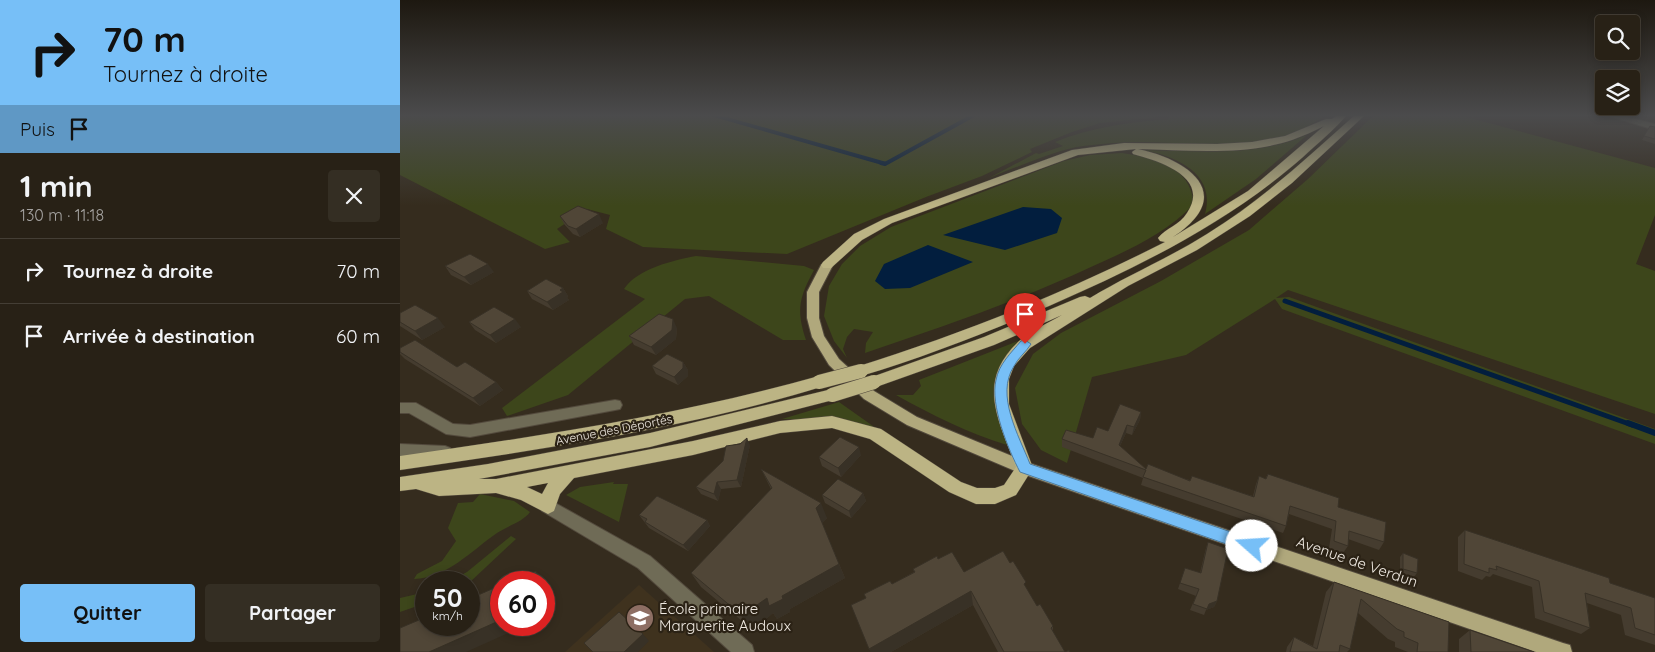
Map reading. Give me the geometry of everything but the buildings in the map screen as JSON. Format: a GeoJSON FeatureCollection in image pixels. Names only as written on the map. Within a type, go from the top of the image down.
{"type":"FeatureCollection","features":[{"type":"Feature","properties":{"kind":"highway"},"geometry":{"type":"LineString","coordinates":[[826,265],[858,236],[888,221],[1057,158],[1099,148],[1124,146],[1255,145]]}},
{"type":"Feature","properties":{"kind":"highway"},"geometry":{"type":"LineString","coordinates":[[1107,276],[1169,245],[1239,203],[1279,173],[1308,145]]}},
{"type":"Feature","properties":{"kind":"highway"},"geometry":{"type":"LineString","coordinates":[[408,483],[439,490],[473,486],[492,478],[568,474],[693,448],[780,427],[832,422],[875,434],[954,487],[976,496],[995,496],[1010,490],[1025,468],[1001,404],[1002,379],[1008,364],[1021,348],[1032,339],[1069,319],[1126,282],[1179,254],[1264,201],[1327,145]]}},
{"type":"Feature","properties":{"kind":"highway"},"geometry":{"type":"LineString","coordinates":[[1099,148],[1139,152],[1168,161],[1190,176],[1196,184],[1199,194],[1195,211],[1187,221],[1107,276]]}},
{"type":"Feature","properties":{"kind":"highway","name":"Avenue des Déportés"},"geometry":{"type":"LineString","coordinates":[[400,463],[510,448],[681,417],[861,371],[923,352],[1107,276]]}},
{"type":"Feature","properties":{"kind":"highway","name":"Avenue des Déportés"},"geometry":{"type":"LineString","coordinates":[[408,483],[452,476],[492,478],[773,411],[832,395],[989,341],[1126,282]]}},
{"type":"Feature","properties":{"kind":"highway"},"geometry":{"type":"LineString","coordinates":[[492,478],[548,506],[552,491],[568,474]]}},
{"type":"Feature","properties":{"kind":"main road","name":"Avenue de Verdun"},"geometry":{"type":"LineString","coordinates":[[826,265],[813,292],[813,318],[818,337],[834,362],[869,395],[912,421],[1025,468],[1563,652]]}},
{"type":"Feature","properties":{"kind":"street"},"geometry":{"type":"LineString","coordinates":[[400,408],[411,407],[451,430],[470,430],[537,420],[615,405]]}},
{"type":"Feature","properties":{"kind":"street","name":"Avenue des Déportés"},"geometry":{"type":"LineString","coordinates":[[400,450],[473,453]]}},
{"type":"Feature","properties":{"kind":"street"},"geometry":{"type":"LineString","coordinates":[[548,506],[644,562],[746,652]]}},
{"type":"Feature","properties":{"kind":"shaded area","name":"École primaire Marguerite Audoux"},"geometry":{"type":"Polygon","coordinates":[[[639,585],[714,652],[565,652],[639,585]]]}},
{"type":"Feature","properties":{"kind":"green space"},"geometry":{"type":"Polygon","coordinates":[[[400,145],[1039,145],[1030,149],[1032,152],[982,176],[787,254],[643,247],[606,229],[610,215],[587,209],[557,229],[570,242],[545,249],[400,175],[400,145]]]}},
{"type":"Feature","properties":{"kind":"green space"},"geometry":{"type":"Polygon","coordinates":[[[1087,145],[1043,157],[989,178],[1036,153],[1039,154],[1063,146],[1087,145]]]}},
{"type":"Feature","properties":{"kind":"green space"},"geometry":{"type":"Polygon","coordinates":[[[1295,145],[1256,179],[1205,214],[1207,200],[1205,188],[1199,178],[1181,163],[1169,157],[1144,150],[1227,151],[1295,145]]]}},
{"type":"Feature","properties":{"kind":"green space"},"geometry":{"type":"Polygon","coordinates":[[[1343,145],[1572,145],[1655,168],[1655,215],[1636,264],[1655,271],[1655,414],[1288,290],[1276,298],[1289,297],[1655,429],[1655,444],[1282,309],[1275,299],[1186,355],[1092,377],[1067,463],[1041,450],[1022,424],[1015,388],[1033,354],[1061,333],[1161,281],[1249,230],[1308,179],[1343,145]]]}},
{"type":"Feature","properties":{"kind":"green space"},"geometry":{"type":"Polygon","coordinates":[[[1122,153],[1158,161],[1178,172],[1186,180],[1194,204],[1159,233],[1133,248],[1008,302],[865,353],[866,343],[873,332],[854,329],[847,337],[843,349],[847,358],[834,341],[824,316],[829,286],[842,264],[860,246],[891,227],[1064,161],[1090,155],[1122,153]]]}},
{"type":"Feature","properties":{"kind":"green space"},"geometry":{"type":"Polygon","coordinates":[[[696,256],[804,266],[814,270],[802,297],[800,312],[806,340],[783,340],[709,296],[685,299],[568,395],[507,416],[502,408],[645,299],[624,289],[630,282],[657,266],[696,256]]]}},
{"type":"Feature","properties":{"kind":"green space"},"geometry":{"type":"Polygon","coordinates":[[[1018,341],[1003,360],[998,370],[996,381],[996,402],[1000,424],[1007,445],[950,423],[896,395],[913,395],[921,386],[919,380],[1018,341]]]}},
{"type":"Feature","properties":{"kind":"green space"},"geometry":{"type":"Polygon","coordinates":[[[839,402],[880,431],[844,420],[782,419],[839,402]]]}},
{"type":"Feature","properties":{"kind":"green space"},"geometry":{"type":"Polygon","coordinates":[[[614,482],[613,484],[628,484],[619,522],[566,495],[580,487],[614,482]]]}},
{"type":"Feature","properties":{"kind":"green space"},"geometry":{"type":"Polygon","coordinates":[[[480,494],[514,501],[530,512],[523,519],[497,533],[448,569],[444,571],[423,571],[442,561],[456,541],[448,528],[458,503],[473,502],[480,494]]]}},
{"type":"Feature","properties":{"kind":"green space"},"geometry":{"type":"Polygon","coordinates":[[[511,536],[516,539],[480,573],[480,571],[468,571],[511,536]]]}},
{"type":"Feature","properties":{"kind":"green space"},"geometry":{"type":"Polygon","coordinates":[[[415,595],[415,607],[400,612],[400,598],[415,595]]]}},
{"type":"Feature","properties":{"kind":"water"},"geometry":{"type":"Polygon","coordinates":[[[813,145],[828,145],[890,163],[882,165],[813,145]]]}},
{"type":"Feature","properties":{"kind":"water"},"geometry":{"type":"Polygon","coordinates":[[[1023,207],[1051,209],[1062,218],[1057,233],[1005,250],[943,235],[1023,207]]]}},
{"type":"Feature","properties":{"kind":"water"},"geometry":{"type":"Polygon","coordinates":[[[928,245],[973,262],[910,288],[885,289],[875,281],[884,264],[928,245]]]}},
{"type":"Feature","properties":{"kind":"waterway"},"geometry":{"type":"LineString","coordinates":[[881,163],[885,164],[919,145]]}},
{"type":"Feature","properties":{"kind":"waterway"},"geometry":{"type":"LineString","coordinates":[[1285,301],[1632,425]]}},
{"type":"Feature","properties":{"kind":"waterway"},"geometry":{"type":"LineString","coordinates":[[1628,423],[1655,433]]}},
{"type":"Feature","properties":{"kind":"place","name":"École primaire Marguerite Audoux"},"geometry":{"type":"Point","coordinates":[640,618]}},
{"type":"Feature","properties":{"kind":"route"},"geometry":{"type":"LineString","coordinates":[[1025,344],[1008,364],[1002,379],[1001,404],[1025,468],[1252,546]]}}]}
